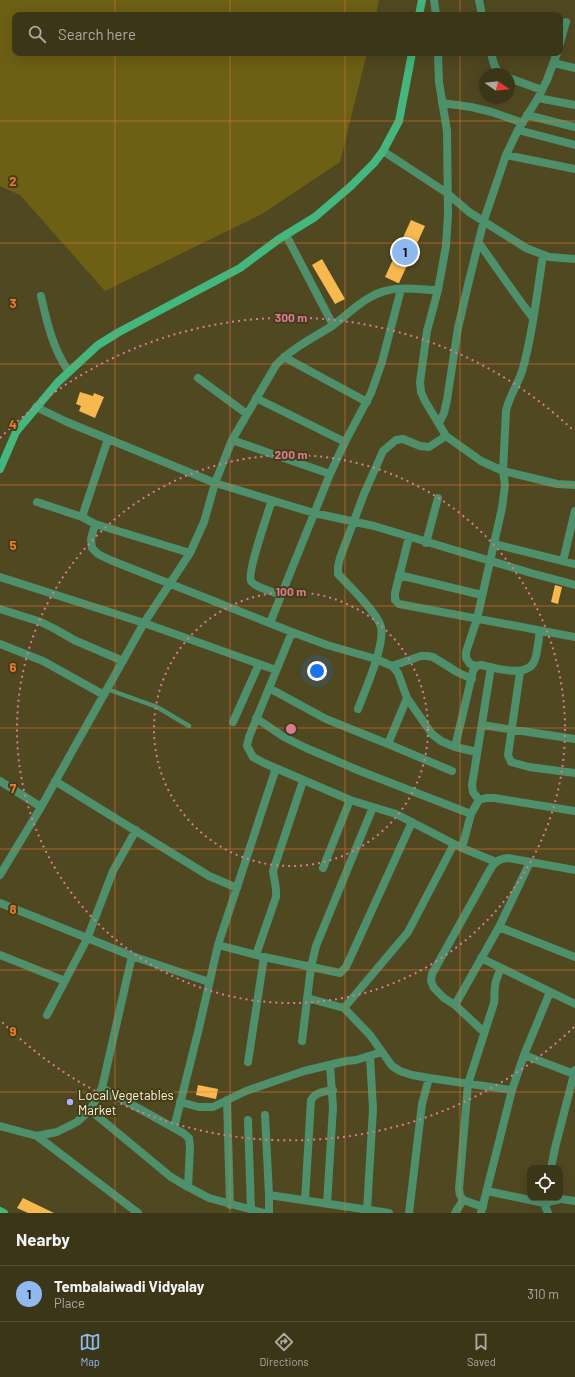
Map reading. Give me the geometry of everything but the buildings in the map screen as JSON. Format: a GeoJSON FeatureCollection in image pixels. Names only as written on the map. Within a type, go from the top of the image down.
{"type":"FeatureCollection","features":[{"type":"Feature","properties":{"kind":"main road"},"geometry":{"type":"LineString","coordinates":[[420,12],[422,0]]}},
{"type":"Feature","properties":{"kind":"main road"},"geometry":{"type":"LineString","coordinates":[[0,469],[16,432],[58,382],[98,345],[119,332],[240,268],[278,239],[315,216],[351,186],[374,163],[384,151],[399,121],[411,56]]}},
{"type":"Feature","properties":{"kind":"main road"},"geometry":{"type":"LineString","coordinates":[[0,1211],[4,1213]]}},
{"type":"Feature","properties":{"kind":"street"},"geometry":{"type":"LineString","coordinates":[[434,0],[436,12]]}},
{"type":"Feature","properties":{"kind":"street"},"geometry":{"type":"LineString","coordinates":[[479,0],[481,12]]}},
{"type":"Feature","properties":{"kind":"street"},"geometry":{"type":"LineString","coordinates":[[563,32],[566,22]]}},
{"type":"Feature","properties":{"kind":"street"},"geometry":{"type":"LineString","coordinates":[[438,56],[439,82],[447,131],[448,215],[446,246],[438,290],[427,331],[420,382],[421,392],[446,436],[481,461],[503,471],[558,484],[575,485]]}},
{"type":"Feature","properties":{"kind":"street"},"geometry":{"type":"LineString","coordinates":[[491,56],[496,68]]}},
{"type":"Feature","properties":{"kind":"street"},"geometry":{"type":"LineString","coordinates":[[439,423],[444,414],[458,328],[484,220],[506,155],[518,130],[540,94],[556,56]]}},
{"type":"Feature","properties":{"kind":"street"},"geometry":{"type":"LineString","coordinates":[[554,63],[575,68]]}},
{"type":"Feature","properties":{"kind":"street"},"geometry":{"type":"LineString","coordinates":[[515,81],[540,94],[575,105]]}},
{"type":"Feature","properties":{"kind":"street"},"geometry":{"type":"LineString","coordinates":[[442,103],[478,108],[525,119],[575,127]]}},
{"type":"Feature","properties":{"kind":"street"},"geometry":{"type":"LineString","coordinates":[[518,130],[575,145]]}},
{"type":"Feature","properties":{"kind":"street"},"geometry":{"type":"LineString","coordinates":[[384,151],[448,194],[469,212],[484,220],[512,240],[543,255],[557,258],[575,259]]}},
{"type":"Feature","properties":{"kind":"street"},"geometry":{"type":"LineString","coordinates":[[506,155],[575,169]]}},
{"type":"Feature","properties":{"kind":"street"},"geometry":{"type":"LineString","coordinates":[[286,235],[333,325]]}},
{"type":"Feature","properties":{"kind":"street"},"geometry":{"type":"LineString","coordinates":[[479,243],[532,318]]}},
{"type":"Feature","properties":{"kind":"street"},"geometry":{"type":"LineString","coordinates":[[540,631],[537,654],[533,663],[528,668],[520,672],[481,665],[476,666],[470,664],[466,658],[466,652],[477,619],[502,508],[505,485],[503,471],[504,440],[508,403],[523,369],[543,255]]}},
{"type":"Feature","properties":{"kind":"street"},"geometry":{"type":"LineString","coordinates":[[0,875],[41,807],[144,623],[190,553],[204,522],[215,483],[232,440],[276,365],[284,357],[378,293],[390,289],[438,290]]}},
{"type":"Feature","properties":{"kind":"street"},"geometry":{"type":"LineString","coordinates":[[270,623],[344,442],[371,393],[382,362],[401,289]]}},
{"type":"Feature","properties":{"kind":"street"},"geometry":{"type":"LineString","coordinates":[[41,296],[52,341],[63,364],[69,372]]}},
{"type":"Feature","properties":{"kind":"street"},"geometry":{"type":"LineString","coordinates":[[284,357],[367,402]]}},
{"type":"Feature","properties":{"kind":"street"},"geometry":{"type":"LineString","coordinates":[[198,378],[247,414]]}},
{"type":"Feature","properties":{"kind":"street"},"geometry":{"type":"LineString","coordinates":[[256,398],[344,442]]}},
{"type":"Feature","properties":{"kind":"street"},"geometry":{"type":"LineString","coordinates":[[36,407],[67,422],[215,483],[314,513],[374,526],[426,543],[575,585]]}},
{"type":"Feature","properties":{"kind":"street"},"geometry":{"type":"LineString","coordinates":[[358,709],[376,659],[381,636],[381,626],[372,611],[338,574],[340,558],[372,473],[387,446],[396,440],[403,439],[420,446],[429,447],[446,436]]}},
{"type":"Feature","properties":{"kind":"street"},"geometry":{"type":"LineString","coordinates":[[82,517],[108,439]]}},
{"type":"Feature","properties":{"kind":"street"},"geometry":{"type":"LineString","coordinates":[[232,440],[330,474]]}},
{"type":"Feature","properties":{"kind":"street"},"geometry":{"type":"LineString","coordinates":[[426,543],[438,498]]}},
{"type":"Feature","properties":{"kind":"street"},"geometry":{"type":"LineString","coordinates":[[272,500],[250,573],[250,580],[254,585],[281,595]]}},
{"type":"Feature","properties":{"kind":"street"},"geometry":{"type":"LineString","coordinates":[[37,502],[82,517],[95,524],[190,553]]}},
{"type":"Feature","properties":{"kind":"street"},"geometry":{"type":"LineString","coordinates":[[563,561],[575,511]]}},
{"type":"Feature","properties":{"kind":"street"},"geometry":{"type":"LineString","coordinates":[[95,524],[91,539],[92,548],[98,554],[110,560],[292,632],[327,645],[376,659],[392,666],[398,674],[407,698],[432,734],[441,741],[455,747],[477,752]]}},
{"type":"Feature","properties":{"kind":"street"},"geometry":{"type":"LineString","coordinates":[[409,537],[395,594],[395,600],[399,604],[575,637]]}},
{"type":"Feature","properties":{"kind":"street"},"geometry":{"type":"LineString","coordinates":[[494,544],[575,564]]}},
{"type":"Feature","properties":{"kind":"street"},"geometry":{"type":"LineString","coordinates":[[399,576],[482,595]]}},
{"type":"Feature","properties":{"kind":"street"},"geometry":{"type":"LineString","coordinates":[[0,577],[144,623],[276,670]]}},
{"type":"Feature","properties":{"kind":"street"},"geometry":{"type":"LineString","coordinates":[[0,609],[41,622],[74,640],[123,661]]}},
{"type":"Feature","properties":{"kind":"street"},"geometry":{"type":"LineString","coordinates":[[292,632],[249,737],[247,746],[253,757],[303,781],[350,800],[396,814],[462,848],[496,862]]}},
{"type":"Feature","properties":{"kind":"street"},"geometry":{"type":"LineString","coordinates":[[0,644],[43,661],[106,692]]}},
{"type":"Feature","properties":{"kind":"street"},"geometry":{"type":"LineString","coordinates":[[392,666],[421,656],[427,656],[433,657],[457,672],[472,679]]}},
{"type":"Feature","properties":{"kind":"street"},"geometry":{"type":"LineString","coordinates":[[233,722],[259,664]]}},
{"type":"Feature","properties":{"kind":"street"},"geometry":{"type":"LineString","coordinates":[[455,747],[476,666]]}},
{"type":"Feature","properties":{"kind":"street"},"geometry":{"type":"LineString","coordinates":[[479,800],[473,792],[472,785],[491,667]]}},
{"type":"Feature","properties":{"kind":"street"},"geometry":{"type":"LineString","coordinates":[[520,672],[508,755],[511,762],[529,767],[575,773]]}},
{"type":"Feature","properties":{"kind":"street"},"geometry":{"type":"LineString","coordinates":[[269,688],[326,719],[452,772]]}},
{"type":"Feature","properties":{"kind":"street"},"geometry":{"type":"LineString","coordinates":[[388,744],[407,698]]}},
{"type":"Feature","properties":{"kind":"street"},"geometry":{"type":"LineString","coordinates":[[256,718],[284,737],[306,748],[360,771],[471,814]]}},
{"type":"Feature","properties":{"kind":"street"},"geometry":{"type":"LineString","coordinates":[[482,725],[575,740]]}},
{"type":"Feature","properties":{"kind":"street"},"geometry":{"type":"LineString","coordinates":[[174,1128],[218,945],[276,768]]}},
{"type":"Feature","properties":{"kind":"street"},"geometry":{"type":"LineString","coordinates":[[0,781],[41,807]]}},
{"type":"Feature","properties":{"kind":"street"},"geometry":{"type":"LineString","coordinates":[[55,781],[210,876],[237,888]]}},
{"type":"Feature","properties":{"kind":"street"},"geometry":{"type":"LineString","coordinates":[[248,1062],[260,956],[277,890],[273,871],[303,781]]}},
{"type":"Feature","properties":{"kind":"street"},"geometry":{"type":"LineString","coordinates":[[462,848],[471,814],[479,800],[494,798],[575,811]]}},
{"type":"Feature","properties":{"kind":"street"},"geometry":{"type":"LineString","coordinates":[[323,868],[350,800]]}},
{"type":"Feature","properties":{"kind":"street"},"geometry":{"type":"LineString","coordinates":[[302,1041],[311,967],[316,946],[373,807]]}},
{"type":"Feature","properties":{"kind":"street"},"geometry":{"type":"LineString","coordinates":[[218,945],[260,956],[340,973],[346,967],[412,822]]}},
{"type":"Feature","properties":{"kind":"street"},"geometry":{"type":"LineString","coordinates":[[47,1014],[87,939],[113,871],[136,830]]}},
{"type":"Feature","properties":{"kind":"street"},"geometry":{"type":"LineString","coordinates":[[344,1008],[408,932],[454,844]]}},
{"type":"Feature","properties":{"kind":"street"},"geometry":{"type":"LineString","coordinates":[[484,1032],[434,988],[431,981],[432,974],[496,862],[501,858],[575,870]]}},
{"type":"Feature","properties":{"kind":"street"},"geometry":{"type":"LineString","coordinates":[[455,1005],[499,927],[530,862]]}},
{"type":"Feature","properties":{"kind":"street"},"geometry":{"type":"LineString","coordinates":[[0,903],[87,939],[209,982]]}},
{"type":"Feature","properties":{"kind":"street"},"geometry":{"type":"LineString","coordinates":[[499,927],[575,957]]}},
{"type":"Feature","properties":{"kind":"street"},"geometry":{"type":"LineString","coordinates":[[0,955],[64,981]]}},
{"type":"Feature","properties":{"kind":"street"},"geometry":{"type":"LineString","coordinates":[[37,1136],[57,1132],[76,1122],[90,1110],[102,1088],[132,956]]}},
{"type":"Feature","properties":{"kind":"street"},"geometry":{"type":"LineString","coordinates":[[481,958],[575,1004]]}},
{"type":"Feature","properties":{"kind":"street"},"geometry":{"type":"LineString","coordinates":[[501,968],[496,980],[496,994],[494,1003],[468,1084],[459,1189],[463,1200],[482,1210],[512,1090],[524,1055],[550,992]]}},
{"type":"Feature","properties":{"kind":"street"},"geometry":{"type":"LineString","coordinates":[[307,998],[344,1008],[365,1030],[392,1066],[400,1071],[429,1078],[512,1090]]}},
{"type":"Feature","properties":{"kind":"street"},"geometry":{"type":"LineString","coordinates":[[180,1102],[199,1107],[213,1107],[246,1091],[304,1071],[356,1060],[382,1052]]}},
{"type":"Feature","properties":{"kind":"street"},"geometry":{"type":"LineString","coordinates":[[524,1055],[574,1072],[554,1148],[551,1165]]}},
{"type":"Feature","properties":{"kind":"street"},"geometry":{"type":"LineString","coordinates":[[367,1210],[373,1109],[370,1056]]}},
{"type":"Feature","properties":{"kind":"street"},"geometry":{"type":"LineString","coordinates":[[327,1204],[333,1106],[330,1065]]}},
{"type":"Feature","properties":{"kind":"street"},"geometry":{"type":"LineString","coordinates":[[409,1213],[421,1110],[429,1078]]}},
{"type":"Feature","properties":{"kind":"street"},"geometry":{"type":"LineString","coordinates":[[102,1088],[183,1133],[189,1138],[188,1187]]}},
{"type":"Feature","properties":{"kind":"street"},"geometry":{"type":"LineString","coordinates":[[305,1200],[311,1100],[314,1095],[319,1092],[333,1090]]}},
{"type":"Feature","properties":{"kind":"street"},"geometry":{"type":"LineString","coordinates":[[227,1100],[230,1205]]}},
{"type":"Feature","properties":{"kind":"street"},"geometry":{"type":"LineString","coordinates":[[90,1110],[171,1177],[209,1198],[230,1205],[264,1213]]}},
{"type":"Feature","properties":{"kind":"street"},"geometry":{"type":"LineString","coordinates":[[265,1115],[269,1213]]}},
{"type":"Feature","properties":{"kind":"street"},"geometry":{"type":"LineString","coordinates":[[248,1120],[251,1209]]}},
{"type":"Feature","properties":{"kind":"street"},"geometry":{"type":"LineString","coordinates":[[0,1126],[37,1136],[138,1213]]}},
{"type":"Feature","properties":{"kind":"street"},"geometry":{"type":"LineString","coordinates":[[487,1191],[527,1198]]}},
{"type":"Feature","properties":{"kind":"street"},"geometry":{"type":"LineString","coordinates":[[269,1195],[389,1213]]}},
{"type":"Feature","properties":{"kind":"street"},"geometry":{"type":"LineString","coordinates":[[563,1199],[575,1201]]}},
{"type":"Feature","properties":{"kind":"street"},"geometry":{"type":"LineString","coordinates":[[455,1213],[463,1200]]}},
{"type":"Feature","properties":{"kind":"street"},"geometry":{"type":"LineString","coordinates":[[544,1201],[548,1213]]}},
{"type":"Feature","properties":{"kind":"lane"},"geometry":{"type":"LineString","coordinates":[[106,692],[157,707],[189,726]]}},
{"type":"Feature","properties":{"kind":"shaded area"},"geometry":{"type":"Polygon","coordinates":[[[0,0],[379,0],[377,12],[12,12],[12,56],[366,56],[340,162],[262,214],[105,291],[20,195],[0,186],[0,0]]]}},
{"type":"Feature","properties":{"kind":"place","name":"Tembalaiwadi Vidyalay"},"geometry":{"type":"Point","coordinates":[405,252]}},
{"type":"Feature","properties":{"kind":"place","name":"Local Vegetables Market"},"geometry":{"type":"Point","coordinates":[70,1102]}}]}
